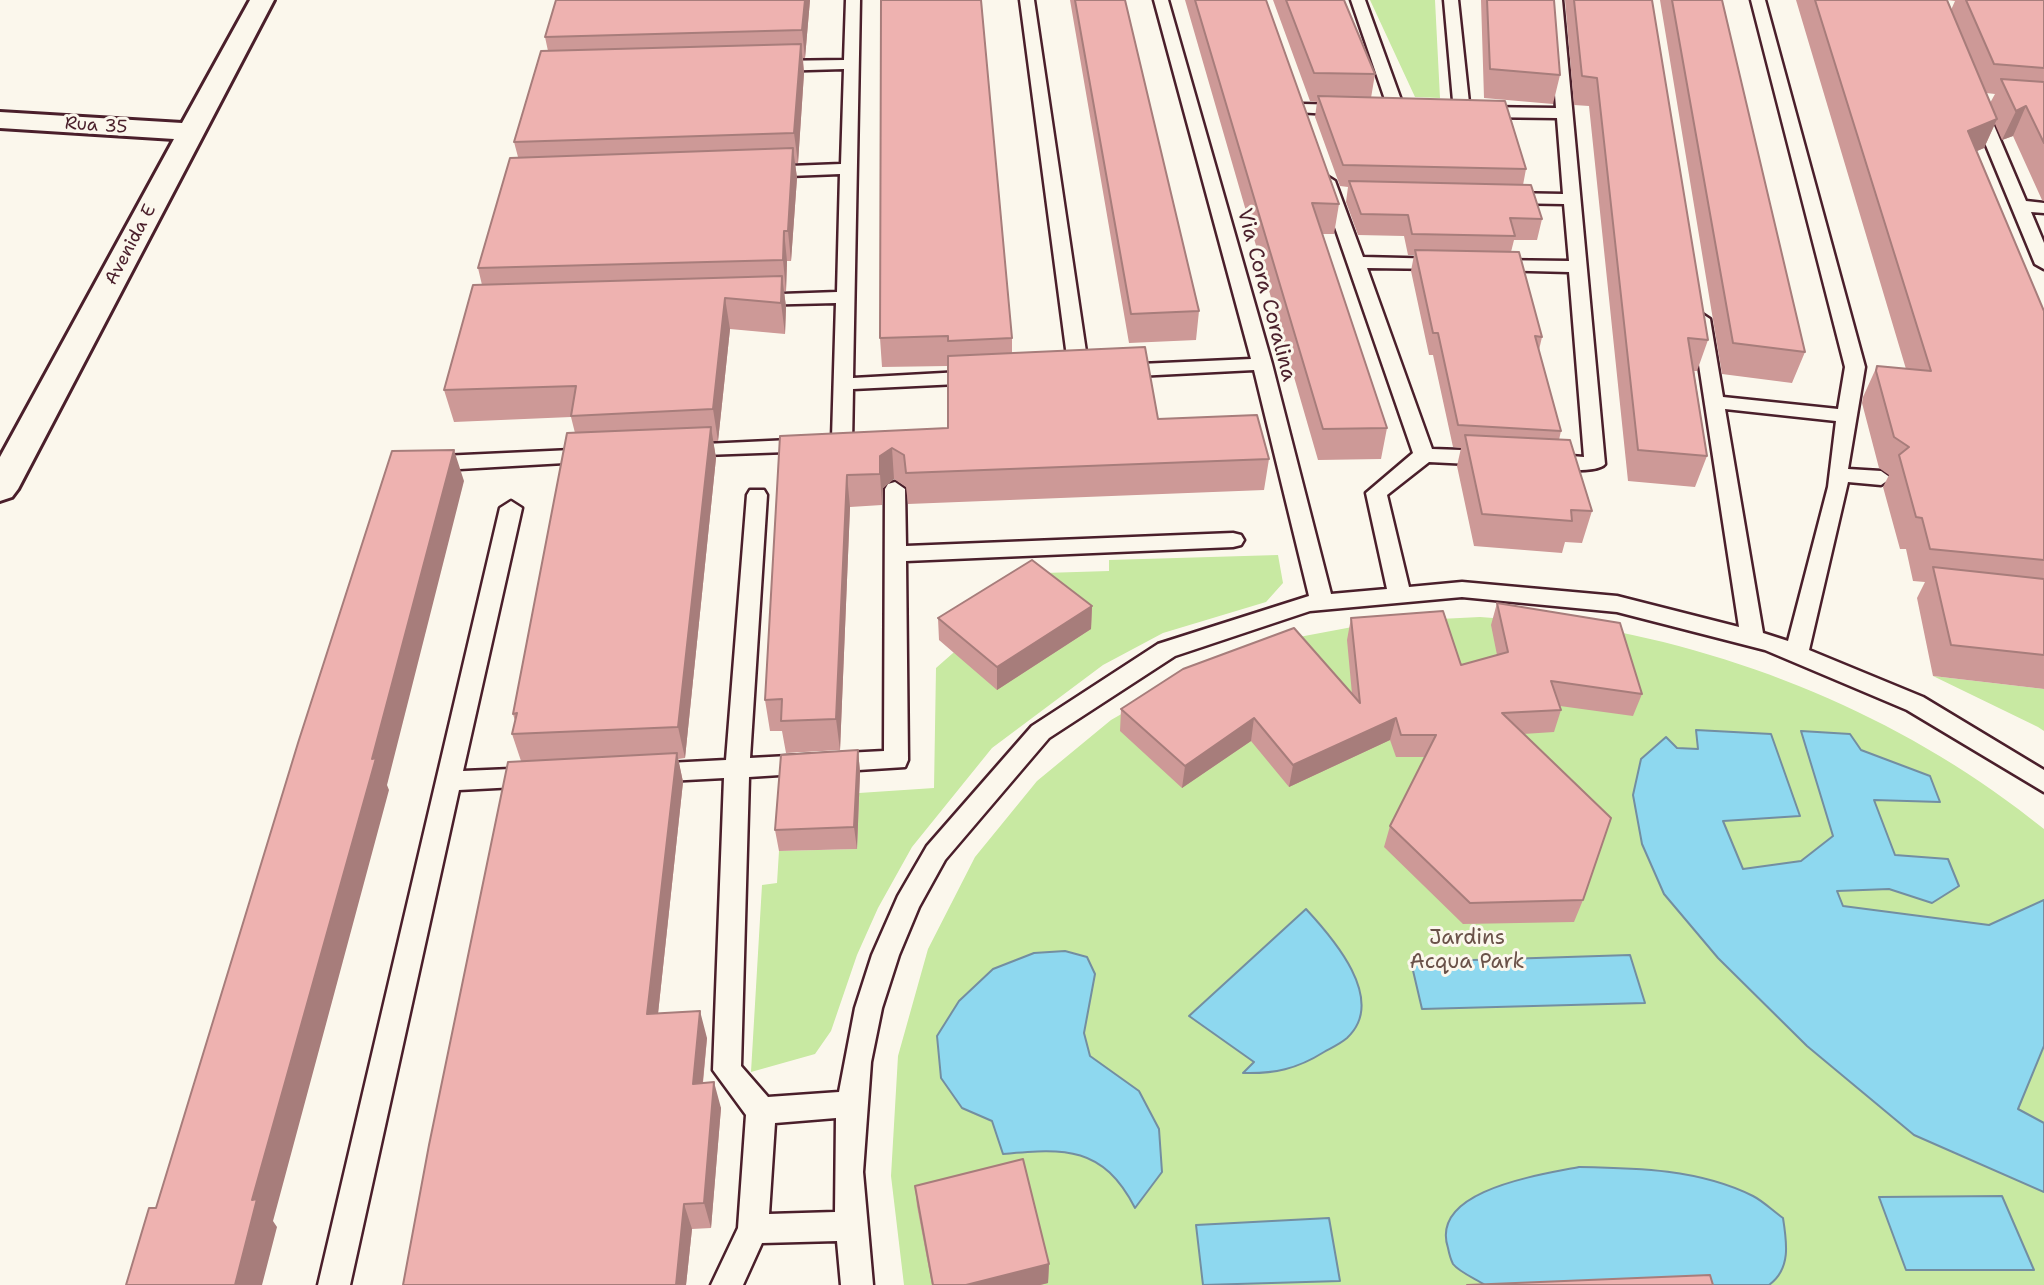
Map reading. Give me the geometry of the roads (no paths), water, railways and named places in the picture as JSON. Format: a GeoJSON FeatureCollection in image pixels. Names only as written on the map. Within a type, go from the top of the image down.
{"type":"FeatureCollection","features":[{"type":"Feature","properties":{"kind":"street","name":"Avenida E"},"geometry":{"type":"LineString","coordinates":[[2,481],[262,0]]}},
{"type":"Feature","properties":{"kind":"street","name":"Rua 35"},"geometry":{"type":"LineString","coordinates":[[0,120],[192,132]]}},
{"type":"Feature","properties":{"kind":"lane"},"geometry":{"type":"LineString","coordinates":[[663,452],[842,444],[853,0]]}},
{"type":"Feature","properties":{"kind":"lane"},"geometry":{"type":"LineString","coordinates":[[1027,0],[1072,373],[1262,364]]}},
{"type":"Feature","properties":{"kind":"lane","name":"Via Cora Coralina"},"geometry":{"type":"LineString","coordinates":[[1161,0],[1262,364],[1322,602]]}},
{"type":"Feature","properties":{"kind":"lane"},"geometry":{"type":"LineString","coordinates":[[1310,133],[1299,103],[1390,111],[1359,0]]}},
{"type":"Feature","properties":{"kind":"lane"},"geometry":{"type":"LineString","coordinates":[[1451,0],[1456,112],[1564,113]]}},
{"type":"Feature","properties":{"kind":"lane"},"geometry":{"type":"LineString","coordinates":[[1399,592],[1376,493],[1424,455],[1595,464],[1555,0]]}},
{"type":"Feature","properties":{"kind":"lane"},"geometry":{"type":"LineString","coordinates":[[1758,0],[1855,367],[1837,475],[1838,487],[1797,650]]}},
{"type":"Feature","properties":{"kind":"lane"},"geometry":{"type":"LineString","coordinates":[[755,66],[851,64]]}},
{"type":"Feature","properties":{"kind":"lane"},"geometry":{"type":"LineString","coordinates":[[1988,100],[1975,99],[2044,264]]}},
{"type":"Feature","properties":{"kind":"lane"},"geometry":{"type":"LineString","coordinates":[[751,172],[849,169]]}},
{"type":"Feature","properties":{"kind":"lane"},"geometry":{"type":"LineString","coordinates":[[1323,170],[1339,194],[1356,262],[1424,455]]}},
{"type":"Feature","properties":{"kind":"lane"},"geometry":{"type":"LineString","coordinates":[[1492,198],[1572,200]]}},
{"type":"Feature","properties":{"kind":"lane"},"geometry":{"type":"LineString","coordinates":[[2020,206],[2044,208]]}},
{"type":"Feature","properties":{"kind":"lane"},"geometry":{"type":"LineString","coordinates":[[1356,262],[1578,267]]}},
{"type":"Feature","properties":{"kind":"lane"},"geometry":{"type":"LineString","coordinates":[[1697,295],[1752,635]]}},
{"type":"Feature","properties":{"kind":"lane"},"geometry":{"type":"LineString","coordinates":[[734,301],[845,297]]}},
{"type":"Feature","properties":{"kind":"lane"},"geometry":{"type":"LineString","coordinates":[[843,384],[996,376]]}},
{"type":"Feature","properties":{"kind":"lane"},"geometry":{"type":"LineString","coordinates":[[1714,402],[1847,415]]}},
{"type":"Feature","properties":{"kind":"lane"},"geometry":{"type":"LineString","coordinates":[[442,463],[607,455]]}},
{"type":"Feature","properties":{"kind":"lane"},"geometry":{"type":"LineString","coordinates":[[1837,475],[1881,478]]}},
{"type":"Feature","properties":{"kind":"lane"},"geometry":{"type":"LineString","coordinates":[[627,774],[896,760],[895,489]]}},
{"type":"Feature","properties":{"kind":"lane"},"geometry":{"type":"LineString","coordinates":[[727,1285],[753,1229],[761,1111],[727,1070],[737,769],[757,495]]}},
{"type":"Feature","properties":{"kind":"lane"},"geometry":{"type":"LineString","coordinates":[[334,1285],[510,508]]}},
{"type":"Feature","properties":{"kind":"lane"},"geometry":{"type":"LineString","coordinates":[[894,554],[1233,540]]}},
{"type":"Feature","properties":{"kind":"lane"},"geometry":{"type":"LineString","coordinates":[[857,1285],[848,1226],[846,1161],[849,1104],[863,1023],[887,948],[925,871],[957,821],[1001,768],[1063,715],[1106,684],[1165,652],[1228,627],[1322,602],[1429,589],[1573,594],[1647,607],[1797,650],[1872,682],[1947,720],[2044,782]]}},
{"type":"Feature","properties":{"kind":"lane"},"geometry":{"type":"LineString","coordinates":[[448,781],[558,776]]}},
{"type":"Feature","properties":{"kind":"lane"},"geometry":{"type":"LineString","coordinates":[[761,1111],[849,1104]]}},
{"type":"Feature","properties":{"kind":"lane"},"geometry":{"type":"LineString","coordinates":[[753,1229],[848,1226]]}},
{"type":"Feature","properties":{"kind":"water"},"geometry":{"type":"Polygon","coordinates":[[[1696,730],[1771,734],[1800,816],[1723,821],[1743,869],[1801,861],[1833,836],[1801,731],[1850,734],[1861,750],[1930,776],[1940,802],[1874,800],[1895,855],[1948,859],[1959,886],[1932,903],[1889,889],[1837,891],[1843,906],[1989,925],[2044,900],[2044,1046],[2018,1109],[2044,1123],[2044,1192],[1914,1135],[1807,1046],[1718,958],[1664,894],[1642,844],[1633,795],[1641,759],[1666,737],[1677,748],[1698,749],[1696,730]]]}},
{"type":"Feature","properties":{"kind":"water"},"geometry":{"type":"Polygon","coordinates":[[[1306,909],[1329,936],[1352,970],[1362,1006],[1358,1023],[1347,1038],[1304,1063],[1265,1073],[1243,1073],[1254,1062],[1189,1016],[1306,909]]]}},
{"type":"Feature","properties":{"kind":"water"},"geometry":{"type":"Polygon","coordinates":[[[1065,951],[1087,957],[1095,974],[1084,1033],[1090,1056],[1139,1091],[1159,1129],[1162,1172],[1135,1208],[1123,1188],[1096,1162],[1064,1152],[1003,1154],[992,1121],[962,1108],[941,1078],[937,1036],[959,1001],[993,969],[1034,953],[1065,951]]]}},
{"type":"Feature","properties":{"kind":"water"},"geometry":{"type":"Polygon","coordinates":[[[1630,955],[1645,1003],[1422,1009],[1411,962],[1630,955]]]}},
{"type":"Feature","properties":{"kind":"water"},"geometry":{"type":"Polygon","coordinates":[[[1579,1167],[1645,1169],[1690,1175],[1753,1196],[1783,1218],[1786,1255],[1781,1271],[1769,1285],[1485,1285],[1453,1264],[1448,1248],[1447,1228],[1455,1212],[1471,1199],[1515,1181],[1579,1167]]]}},
{"type":"Feature","properties":{"kind":"water"},"geometry":{"type":"Polygon","coordinates":[[[2002,1196],[2034,1270],[1906,1270],[1879,1197],[2002,1196]]]}},
{"type":"Feature","properties":{"kind":"water"},"geometry":{"type":"Polygon","coordinates":[[[1329,1218],[1340,1281],[1203,1285],[1196,1225],[1329,1218]]]}},
{"type":"Feature","properties":{"kind":"park label","name":"Jardins Acqua Park"},"geometry":{"type":"Point","coordinates":[1467,951]}}]}
